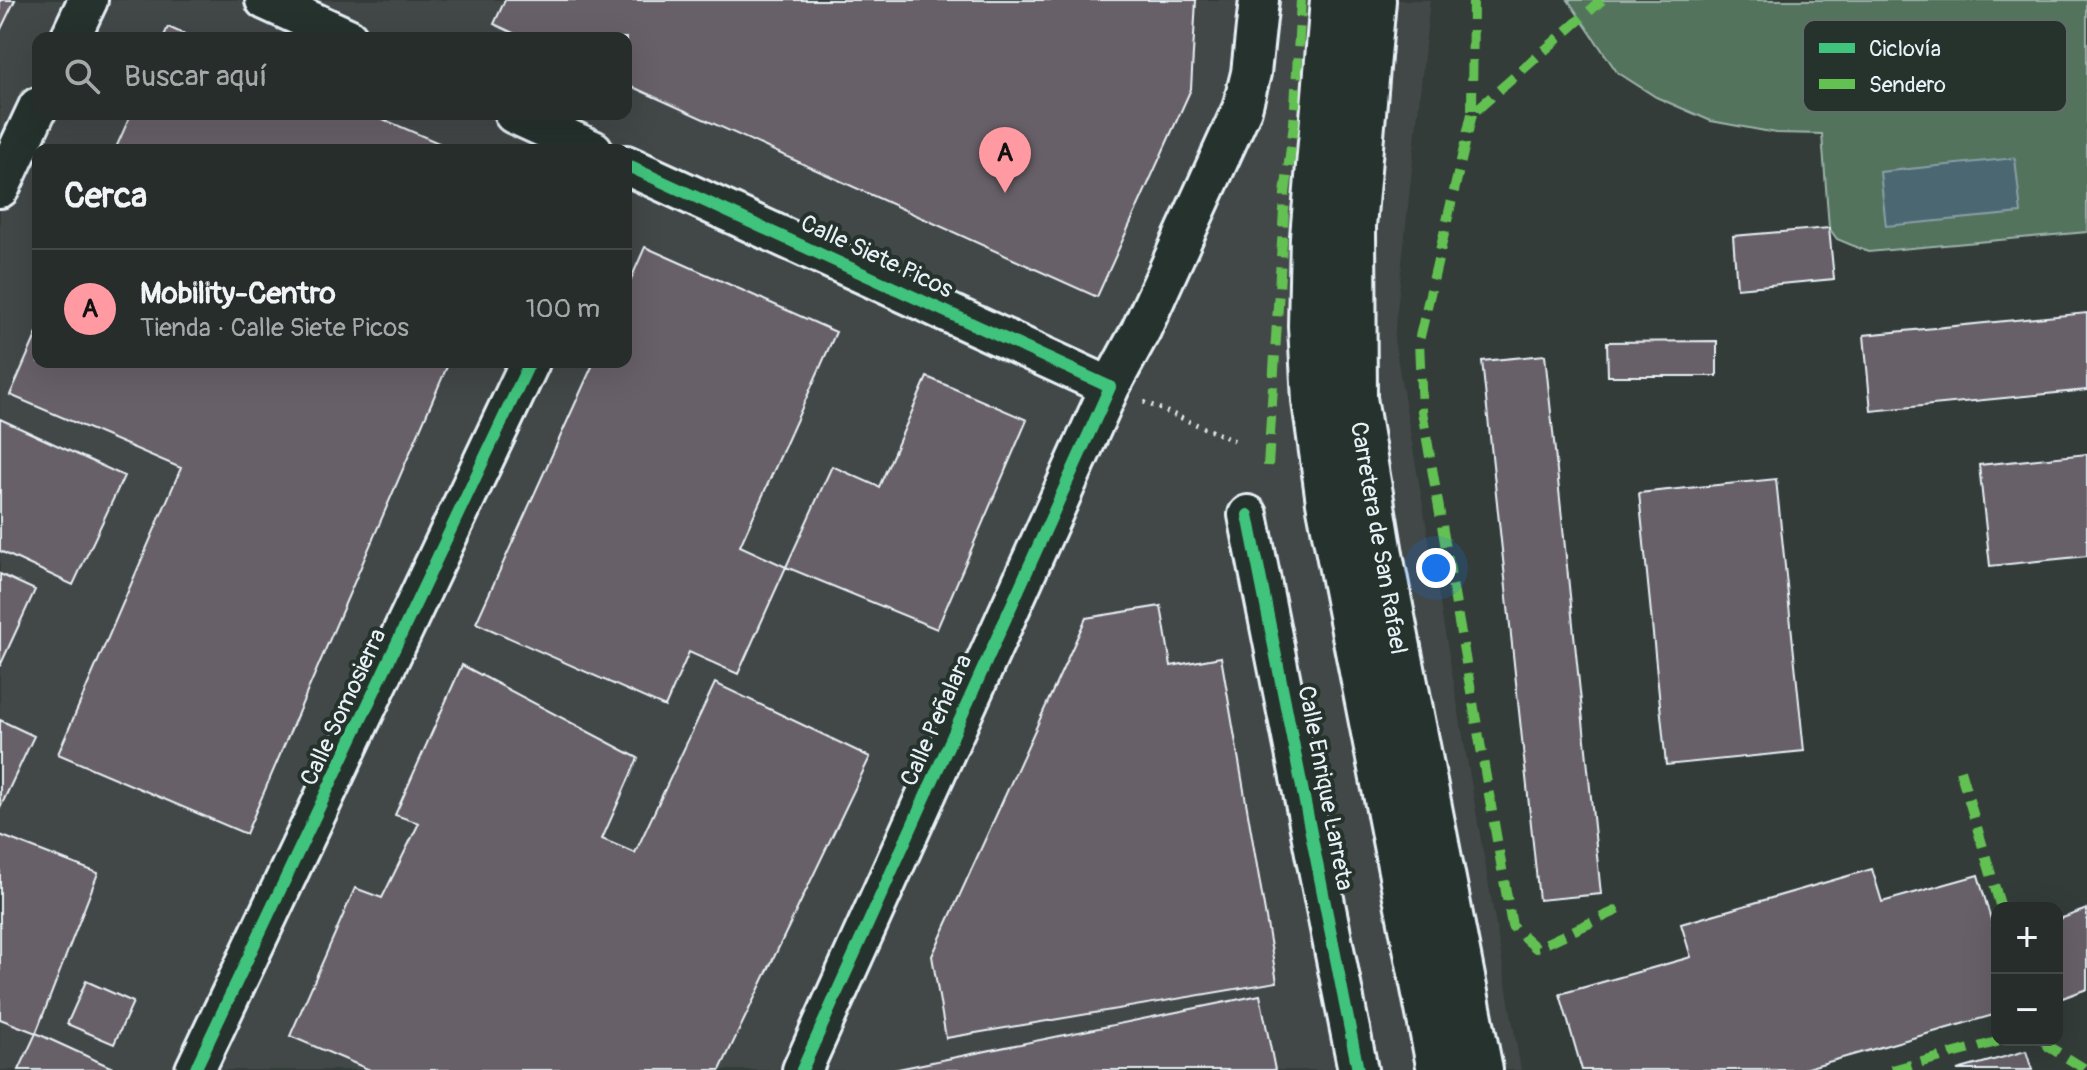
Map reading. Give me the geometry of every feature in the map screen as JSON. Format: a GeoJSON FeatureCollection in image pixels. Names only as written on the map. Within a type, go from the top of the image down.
{"type":"FeatureCollection","features":[{"type":"Feature","properties":{"kind":"main road","name":"Carretera de San Rafael"},"geometry":{"type":"LineString","coordinates":[[1333,0],[1313,237],[1311,326],[1315,401],[1329,502],[1440,1070]]}},
{"type":"Feature","properties":{"kind":"main road","name":"Carretera de San Rafael"},"geometry":{"type":"LineString","coordinates":[[1373,0],[1353,226],[1354,398],[1381,560],[1480,1070]]}},
{"type":"Feature","properties":{"kind":"street"},"geometry":{"type":"LineString","coordinates":[[73,32],[88,0]]}},
{"type":"Feature","properties":{"kind":"street"},"geometry":{"type":"LineString","coordinates":[[265,0],[335,32]]}},
{"type":"Feature","properties":{"kind":"street","name":"Calle Peñalara"},"geometry":{"type":"LineString","coordinates":[[802,1070],[1125,394],[1141,330],[1242,109],[1251,73],[1259,0]]}},
{"type":"Feature","properties":{"kind":"street"},"geometry":{"type":"LineString","coordinates":[[0,188],[32,120]]}},
{"type":"Feature","properties":{"kind":"street"},"geometry":{"type":"LineString","coordinates":[[527,120],[580,144]]}},
{"type":"Feature","properties":{"kind":"street","name":"Calle Siete Picos"},"geometry":{"type":"LineString","coordinates":[[632,168],[1125,394]]}},
{"type":"Feature","properties":{"kind":"street","name":"Calle Somosierra"},"geometry":{"type":"LineString","coordinates":[[195,1070],[527,368]]}},
{"type":"Feature","properties":{"kind":"street","name":"Calle Enrique Larreta"},"geometry":{"type":"LineString","coordinates":[[1248,515],[1358,1070]]}},
{"type":"Feature","properties":{"kind":"path"},"geometry":{"type":"LineString","coordinates":[[1125,394],[1235,441]]}},
{"type":"Feature","properties":{"kind":"shaded area"},"geometry":{"type":"Polygon","coordinates":[[[0,0],[1430,0],[1394,339],[1521,1070],[0,1070],[0,0]]]}},
{"type":"Feature","properties":{"kind":"green space"},"geometry":{"type":"Polygon","coordinates":[[[1568,0],[2087,0],[2087,232],[1868,252],[1837,239],[1829,228],[1822,134],[1776,133],[1711,121],[1656,97],[1617,72],[1568,0]]]}},
{"type":"Feature","properties":{"kind":"water"},"geometry":{"type":"Polygon","coordinates":[[[2015,158],[2021,213],[1886,226],[1880,172],[2015,158]]]}},
{"type":"Feature","properties":{"kind":"building"},"geometry":{"type":"Polygon","coordinates":[[[0,0],[15,0],[0,31],[0,0]]]}},
{"type":"Feature","properties":{"kind":"building"},"geometry":{"type":"Polygon","coordinates":[[[505,0],[1196,0],[1191,89],[1097,297],[632,87],[632,32],[511,32],[494,24],[505,0]]]}},
{"type":"Feature","properties":{"kind":"building"},"geometry":{"type":"Polygon","coordinates":[[[128,120],[385,120],[441,144],[118,144],[128,120]]]}},
{"type":"Feature","properties":{"kind":"building"},"geometry":{"type":"Polygon","coordinates":[[[1829,228],[1834,279],[1737,288],[1733,236],[1829,228]]]}},
{"type":"Feature","properties":{"kind":"building"},"geometry":{"type":"Polygon","coordinates":[[[645,247],[836,332],[740,546],[786,567],[738,674],[689,652],[665,707],[476,623],[591,368],[632,368],[632,276],[645,247]]]}},
{"type":"Feature","properties":{"kind":"building"},"geometry":{"type":"Polygon","coordinates":[[[2087,313],[2087,390],[1871,411],[1864,335],[2087,313]]]}},
{"type":"Feature","properties":{"kind":"building"},"geometry":{"type":"Polygon","coordinates":[[[1717,341],[1717,376],[1608,376],[1607,342],[1717,341]]]}},
{"type":"Feature","properties":{"kind":"building"},"geometry":{"type":"Polygon","coordinates":[[[32,345],[32,368],[446,368],[246,834],[58,754],[181,468],[10,395],[32,345]]]}},
{"type":"Feature","properties":{"kind":"building"},"geometry":{"type":"Polygon","coordinates":[[[1545,355],[1601,894],[1539,900],[1482,361],[1545,355]]]}},
{"type":"Feature","properties":{"kind":"building"},"geometry":{"type":"Polygon","coordinates":[[[927,377],[1027,420],[937,629],[786,567],[832,466],[879,487],[927,377]]]}},
{"type":"Feature","properties":{"kind":"building"},"geometry":{"type":"Polygon","coordinates":[[[0,419],[124,476],[73,585],[0,551],[0,419]]]}},
{"type":"Feature","properties":{"kind":"building"},"geometry":{"type":"Polygon","coordinates":[[[2087,454],[2087,556],[1990,566],[1979,465],[2087,454]]]}},
{"type":"Feature","properties":{"kind":"building"},"geometry":{"type":"Polygon","coordinates":[[[1776,479],[1804,751],[1666,765],[1639,493],[1776,479]]]}},
{"type":"Feature","properties":{"kind":"building"},"geometry":{"type":"Polygon","coordinates":[[[0,574],[35,590],[0,666],[0,574]]]}},
{"type":"Feature","properties":{"kind":"building"},"geometry":{"type":"Polygon","coordinates":[[[1161,606],[1171,666],[1221,657],[1277,982],[946,1038],[932,956],[1086,618],[1161,606]]]}},
{"type":"Feature","properties":{"kind":"building"},"geometry":{"type":"Polygon","coordinates":[[[462,665],[638,758],[602,839],[635,853],[715,683],[870,757],[720,1070],[370,1070],[290,1036],[355,888],[382,898],[419,823],[395,815],[462,665]]]}},
{"type":"Feature","properties":{"kind":"building"},"geometry":{"type":"Polygon","coordinates":[[[0,720],[34,736],[0,808],[0,720]]]}},
{"type":"Feature","properties":{"kind":"building"},"geometry":{"type":"Polygon","coordinates":[[[0,835],[98,873],[36,1033],[0,1019],[0,835]]]}},
{"type":"Feature","properties":{"kind":"building"},"geometry":{"type":"Polygon","coordinates":[[[1872,869],[1882,902],[1978,875],[1991,919],[1991,1016],[1800,1070],[1582,1070],[1560,994],[1691,957],[1681,924],[1872,869]]]}},
{"type":"Feature","properties":{"kind":"building"},"geometry":{"type":"Polygon","coordinates":[[[2087,909],[2087,989],[2063,998],[2063,974],[2063,918],[2087,909]]]}},
{"type":"Feature","properties":{"kind":"building"},"geometry":{"type":"Polygon","coordinates":[[[86,981],[133,1002],[114,1044],[67,1024],[86,981]]]}},
{"type":"Feature","properties":{"kind":"building"},"geometry":{"type":"Polygon","coordinates":[[[1260,995],[1275,1070],[893,1070],[1260,995]]]}},
{"type":"Feature","properties":{"kind":"building"},"geometry":{"type":"Polygon","coordinates":[[[36,1033],[117,1070],[19,1070],[36,1033]]]}},
{"type":"Feature","properties":{"kind":"building"},"geometry":{"type":"Polygon","coordinates":[[[2026,1051],[2032,1070],[1957,1070],[2026,1051]]]}},
{"type":"Feature","properties":{"kind":"marked path"},"geometry":{"type":"LineString","coordinates":[[1268,466],[1301,0]]}},
{"type":"Feature","properties":{"kind":"marked path"},"geometry":{"type":"LineString","coordinates":[[1473,0],[1472,114],[1602,0]]}},
{"type":"Feature","properties":{"kind":"marked path"},"geometry":{"type":"LineString","coordinates":[[1472,114],[1419,341],[1422,411],[1512,926],[1536,948],[1620,909]]}},
{"type":"Feature","properties":{"kind":"marked path"},"geometry":{"type":"LineString","coordinates":[[1960,770],[1999,902]]}},
{"type":"Feature","properties":{"kind":"marked path"},"geometry":{"type":"LineString","coordinates":[[1892,1070],[1991,1043]]}},
{"type":"Feature","properties":{"kind":"marked path"},"geometry":{"type":"LineString","coordinates":[[2048,1046],[2087,1070]]}},
{"type":"Feature","properties":{"kind":"cycle path"},"geometry":{"type":"LineString","coordinates":[[632,168],[1110,387],[802,1070]]}},
{"type":"Feature","properties":{"kind":"cycle path"},"geometry":{"type":"LineString","coordinates":[[195,1070],[527,368]]}},
{"type":"Feature","properties":{"kind":"cycle path"},"geometry":{"type":"LineString","coordinates":[[1248,515],[1358,1070]]}},
{"type":"Feature","properties":{"kind":"place","name":"Mobility-Centro"},"geometry":{"type":"Point","coordinates":[1005,193]}}]}
